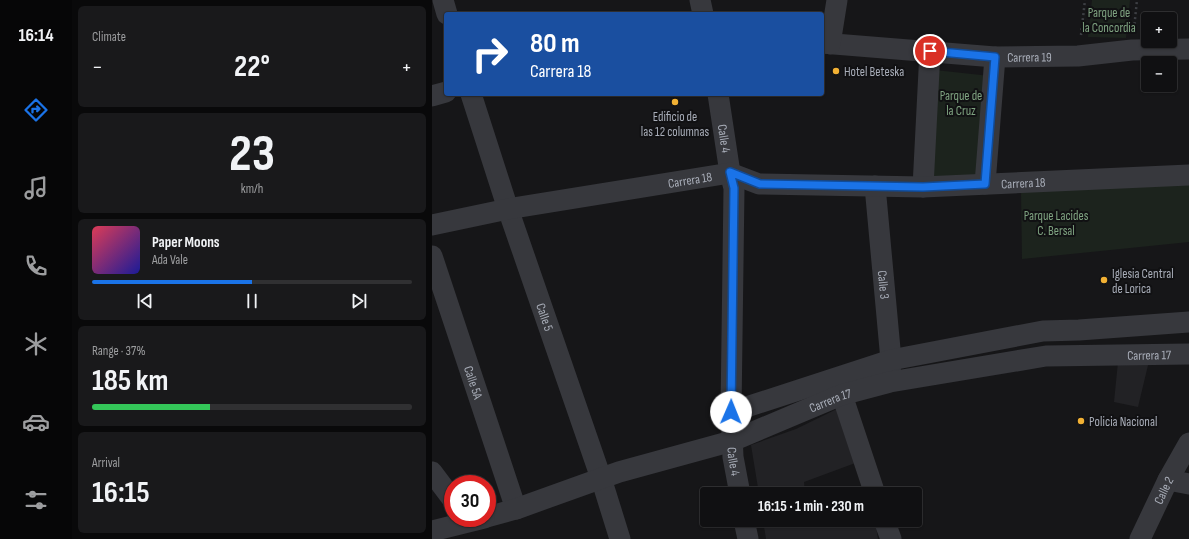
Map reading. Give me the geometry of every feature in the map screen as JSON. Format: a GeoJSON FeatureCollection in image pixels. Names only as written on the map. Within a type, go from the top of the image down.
{"type":"FeatureCollection","features":[{"type":"Feature","properties":{"kind":"street"},"geometry":{"type":"LineString","coordinates":[[443,0],[446,12]]}},
{"type":"Feature","properties":{"kind":"street"},"geometry":{"type":"LineString","coordinates":[[700,0],[703,12]]}},
{"type":"Feature","properties":{"kind":"street"},"geometry":{"type":"LineString","coordinates":[[826,44],[837,0]]}},
{"type":"Feature","properties":{"kind":"street","name":"Carrera 19"},"geometry":{"type":"LineString","coordinates":[[826,44],[995,57],[1078,56],[1132,50],[1189,49]]}},
{"type":"Feature","properties":{"kind":"street"},"geometry":{"type":"LineString","coordinates":[[923,187],[930,51]]}},
{"type":"Feature","properties":{"kind":"street"},"geometry":{"type":"LineString","coordinates":[[985,184],[995,57]]}},
{"type":"Feature","properties":{"kind":"street"},"geometry":{"type":"LineString","coordinates":[[432,96],[444,93]]}},
{"type":"Feature","properties":{"kind":"street","name":"Calle 5"},"geometry":{"type":"LineString","coordinates":[[472,96],[508,209],[601,478],[620,539]]}},
{"type":"Feature","properties":{"kind":"street","name":"Calle 4"},"geometry":{"type":"LineString","coordinates":[[718,96],[730,172],[734,188],[731,412],[733,457],[739,487]]}},
{"type":"Feature","properties":{"kind":"street","name":"Carrera 18"},"geometry":{"type":"LineString","coordinates":[[432,225],[508,209],[730,172],[760,184],[923,187],[1189,175]]}},
{"type":"Feature","properties":{"kind":"street","name":"Calle 3"},"geometry":{"type":"LineString","coordinates":[[875,186],[891,360],[890,382]]}},
{"type":"Feature","properties":{"kind":"street","name":"Calle 5A"},"geometry":{"type":"LineString","coordinates":[[432,256],[516,509]]}},
{"type":"Feature","properties":{"kind":"street","name":"Carrera 17"},"geometry":{"type":"LineString","coordinates":[[496,516],[619,472],[732,441],[891,360],[1043,331],[1079,330],[1189,322]]}},
{"type":"Feature","properties":{"kind":"street"},"geometry":{"type":"LineString","coordinates":[[1043,331],[1046,356]]}},
{"type":"Feature","properties":{"kind":"street","name":"Carrera 17"},"geometry":{"type":"LineString","coordinates":[[731,412],[839,386],[890,382],[1046,356],[1189,354]]}},
{"type":"Feature","properties":{"kind":"street"},"geometry":{"type":"LineString","coordinates":[[839,386],[873,487]]}},
{"type":"Feature","properties":{"kind":"street","name":"Calle 2"},"geometry":{"type":"LineString","coordinates":[[1140,539],[1168,480],[1189,443]]}},
{"type":"Feature","properties":{"kind":"street"},"geometry":{"type":"LineString","coordinates":[[432,472],[444,488]]}},
{"type":"Feature","properties":{"kind":"street"},"geometry":{"type":"LineString","coordinates":[[1168,480],[1189,484]]}},
{"type":"Feature","properties":{"kind":"street","name":"Carrera 17"},"geometry":{"type":"LineString","coordinates":[[432,531],[454,527]]}},
{"type":"Feature","properties":{"kind":"street"},"geometry":{"type":"LineString","coordinates":[[745,527],[748,539]]}},
{"type":"Feature","properties":{"kind":"street"},"geometry":{"type":"LineString","coordinates":[[887,527],[891,539]]}},
{"type":"Feature","properties":{"kind":"path"},"geometry":{"type":"LineString","coordinates":[[1078,56],[1085,0]]}},
{"type":"Feature","properties":{"kind":"path"},"geometry":{"type":"LineString","coordinates":[[1132,50],[1137,0]]}},
{"type":"Feature","properties":{"kind":"shaded area"},"geometry":{"type":"Polygon","coordinates":[[[1149,361],[1138,407],[1114,402],[1118,362],[1149,361]]]}},
{"type":"Feature","properties":{"kind":"shaded area"},"geometry":{"type":"Polygon","coordinates":[[[839,408],[858,462],[804,482],[804,487],[758,487],[751,445],[796,429],[839,408]]]}},
{"type":"Feature","properties":{"kind":"shaded area"},"geometry":{"type":"Polygon","coordinates":[[[764,527],[876,527],[878,539],[766,539],[764,527]]]}},
{"type":"Feature","properties":{"kind":"green space","name":"Parque de la Concordia"},"geometry":{"type":"Polygon","coordinates":[[[1092,0],[1130,0],[1126,38],[1088,37],[1092,0]]]}},
{"type":"Feature","properties":{"kind":"green space","name":"Parque de la Cruz"},"geometry":{"type":"Polygon","coordinates":[[[935,70],[990,76],[980,176],[930,177],[935,70]]]}},
{"type":"Feature","properties":{"kind":"green space","name":"Parque Lacides C. Bersal"},"geometry":{"type":"Polygon","coordinates":[[[1189,184],[1189,242],[1022,259],[1021,192],[1189,184]]]}},
{"type":"Feature","properties":{"kind":"place","name":"Hotel Beteska"},"geometry":{"type":"Point","coordinates":[836,71]}},
{"type":"Feature","properties":{"kind":"place","name":"Edificio de las 12 columnas"},"geometry":{"type":"Point","coordinates":[675,102]}},
{"type":"Feature","properties":{"kind":"place","name":"Iglesia Central de Lorica"},"geometry":{"type":"Point","coordinates":[1104,280]}},
{"type":"Feature","properties":{"kind":"place","name":"Policia Nacional"},"geometry":{"type":"Point","coordinates":[1081,421]}},
{"type":"Feature","properties":{"kind":"route"},"geometry":{"type":"LineString","coordinates":[[731,412],[734,188],[730,172],[760,184],[923,187],[985,184],[995,57],[930,51]]}}]}
